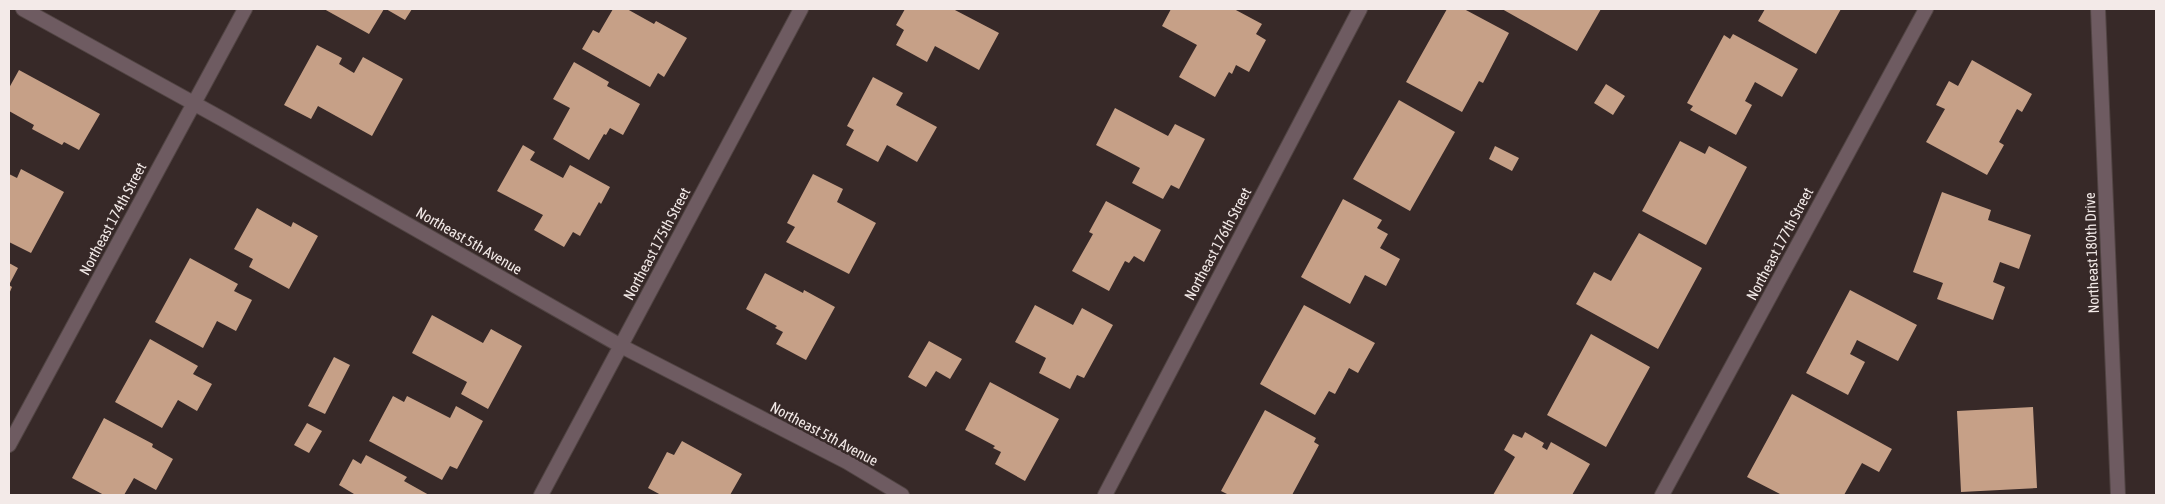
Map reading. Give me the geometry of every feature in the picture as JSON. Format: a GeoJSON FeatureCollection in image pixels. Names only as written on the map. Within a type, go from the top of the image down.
{"type":"FeatureCollection","features":[{"type":"Feature","properties":{"kind":"street","name":"Northeast 5th Avenue"},"geometry":{"type":"LineString","coordinates":[[23,9],[194,103],[621,346],[846,462],[902,495]]}},
{"type":"Feature","properties":{"kind":"street","name":"Northeast 174th Street"},"geometry":{"type":"LineString","coordinates":[[9,444],[245,9]]}},
{"type":"Feature","properties":{"kind":"street","name":"Northeast 175th Street"},"geometry":{"type":"LineString","coordinates":[[541,495],[801,9]]}},
{"type":"Feature","properties":{"kind":"street","name":"Northeast 176th Street"},"geometry":{"type":"LineString","coordinates":[[1105,495],[1360,9]]}},
{"type":"Feature","properties":{"kind":"street","name":"Northeast 177th Street"},"geometry":{"type":"LineString","coordinates":[[1662,495],[1926,9]]}},
{"type":"Feature","properties":{"kind":"street","name":"Northeast 180th Drive"},"geometry":{"type":"LineString","coordinates":[[2094,10],[2118,495]]}},
{"type":"Feature","properties":{"kind":"building"},"geometry":{"type":"Polygon","coordinates":[[[324,9],[384,9],[369,34],[324,9]]]}},
{"type":"Feature","properties":{"kind":"building"},"geometry":{"type":"Polygon","coordinates":[[[386,9],[412,9],[405,20],[386,9]]]}},
{"type":"Feature","properties":{"kind":"building"},"geometry":{"type":"Polygon","coordinates":[[[613,9],[627,9],[654,24],[656,21],[687,38],[664,77],[658,73],[650,87],[582,49],[593,30],[599,33],[613,9]]]}},
{"type":"Feature","properties":{"kind":"building"},"geometry":{"type":"Polygon","coordinates":[[[905,9],[953,9],[999,33],[979,70],[935,46],[927,62],[896,45],[904,30],[896,25],[905,9]]]}},
{"type":"Feature","properties":{"kind":"building"},"geometry":{"type":"Polygon","coordinates":[[[1171,9],[1234,9],[1262,24],[1256,34],[1266,40],[1249,72],[1236,65],[1232,74],[1229,72],[1215,97],[1179,77],[1197,45],[1162,26],[1171,9]]]}},
{"type":"Feature","properties":{"kind":"building"},"geometry":{"type":"Polygon","coordinates":[[[1447,9],[1464,9],[1509,33],[1483,83],[1479,81],[1462,112],[1406,82],[1447,9]]]}},
{"type":"Feature","properties":{"kind":"building"},"geometry":{"type":"Polygon","coordinates":[[[1502,9],[1601,9],[1577,51],[1502,9]]]}},
{"type":"Feature","properties":{"kind":"building"},"geometry":{"type":"Polygon","coordinates":[[[1765,9],[1841,9],[1816,54],[1758,21],[1765,9]]]}},
{"type":"Feature","properties":{"kind":"building"},"geometry":{"type":"Polygon","coordinates":[[[1733,34],[1798,69],[1782,97],[1755,82],[1745,101],[1752,105],[1736,135],[1690,110],[1693,106],[1687,103],[1724,35],[1730,39],[1733,34]]]}},
{"type":"Feature","properties":{"kind":"building"},"geometry":{"type":"Polygon","coordinates":[[[317,45],[342,58],[339,64],[354,73],[363,57],[403,79],[372,136],[318,106],[311,119],[284,105],[317,45]]]}},
{"type":"Feature","properties":{"kind":"building"},"geometry":{"type":"Polygon","coordinates":[[[1972,60],[2032,94],[2022,112],[2017,109],[1999,142],[2004,145],[1987,175],[1926,142],[1945,109],[1936,105],[1949,81],[1958,86],[1972,60]]]}},
{"type":"Feature","properties":{"kind":"building"},"geometry":{"type":"Polygon","coordinates":[[[574,62],[609,82],[607,86],[640,104],[623,135],[610,128],[606,135],[604,134],[589,160],[553,139],[570,108],[553,99],[574,62]]]}},
{"type":"Feature","properties":{"kind":"building"},"geometry":{"type":"Polygon","coordinates":[[[19,70],[100,114],[79,150],[64,142],[62,145],[32,129],[34,125],[9,111],[9,88],[19,70]]]}},
{"type":"Feature","properties":{"kind":"building"},"geometry":{"type":"Polygon","coordinates":[[[873,77],[903,93],[896,105],[937,127],[917,162],[887,145],[878,162],[846,145],[854,130],[847,126],[873,77]]]}},
{"type":"Feature","properties":{"kind":"building"},"geometry":{"type":"Polygon","coordinates":[[[1606,84],[1625,96],[1613,115],[1594,103],[1606,84]]]}},
{"type":"Feature","properties":{"kind":"building"},"geometry":{"type":"Polygon","coordinates":[[[1399,100],[1455,132],[1410,211],[1353,179],[1399,100]]]}},
{"type":"Feature","properties":{"kind":"building"},"geometry":{"type":"Polygon","coordinates":[[[1115,108],[1168,136],[1175,124],[1205,139],[1179,189],[1171,185],[1163,199],[1132,183],[1140,168],[1096,145],[1115,108]]]}},
{"type":"Feature","properties":{"kind":"building"},"geometry":{"type":"Polygon","coordinates":[[[1680,141],[1705,154],[1709,146],[1747,167],[1706,245],[1642,211],[1680,141]]]}},
{"type":"Feature","properties":{"kind":"building"},"geometry":{"type":"Polygon","coordinates":[[[523,145],[535,152],[530,160],[563,178],[570,165],[610,187],[601,204],[599,202],[580,236],[573,232],[564,247],[534,230],[543,215],[497,191],[523,145]]]}},
{"type":"Feature","properties":{"kind":"building"},"geometry":{"type":"Polygon","coordinates":[[[1495,146],[1519,158],[1512,171],[1489,159],[1495,146]]]}},
{"type":"Feature","properties":{"kind":"building"},"geometry":{"type":"Polygon","coordinates":[[[21,169],[64,192],[31,253],[9,242],[9,174],[17,178],[21,169]]]}},
{"type":"Feature","properties":{"kind":"building"},"geometry":{"type":"Polygon","coordinates":[[[813,174],[843,189],[837,202],[876,223],[849,274],[786,242],[795,227],[787,223],[813,174]]]}},
{"type":"Feature","properties":{"kind":"building"},"geometry":{"type":"Polygon","coordinates":[[[1942,192],[1991,210],[1988,220],[2031,235],[2019,269],[2000,262],[1993,282],[2005,287],[1993,320],[1937,299],[1943,283],[1913,272],[1942,192]]]}},
{"type":"Feature","properties":{"kind":"building"},"geometry":{"type":"Polygon","coordinates":[[[1343,199],[1382,220],[1377,228],[1388,234],[1380,248],[1400,259],[1386,286],[1365,275],[1350,304],[1301,277],[1343,199]]]}},
{"type":"Feature","properties":{"kind":"building"},"geometry":{"type":"Polygon","coordinates":[[[1106,201],[1161,230],[1144,262],[1134,256],[1129,263],[1125,261],[1109,291],[1072,271],[1093,234],[1089,232],[1106,201]]]}},
{"type":"Feature","properties":{"kind":"building"},"geometry":{"type":"Polygon","coordinates":[[[257,208],[291,227],[293,222],[318,236],[289,289],[249,267],[253,259],[234,249],[257,208]]]}},
{"type":"Feature","properties":{"kind":"building"},"geometry":{"type":"Polygon","coordinates":[[[1639,233],[1702,268],[1658,349],[1576,304],[1594,272],[1611,281],[1639,233]]]}},
{"type":"Feature","properties":{"kind":"building"},"geometry":{"type":"Polygon","coordinates":[[[190,258],[238,284],[234,291],[252,300],[236,331],[217,321],[203,348],[155,322],[190,258]]]}},
{"type":"Feature","properties":{"kind":"building"},"geometry":{"type":"Polygon","coordinates":[[[9,263],[18,268],[9,285],[9,263]]]}},
{"type":"Feature","properties":{"kind":"building"},"geometry":{"type":"Polygon","coordinates":[[[765,273],[803,293],[804,290],[835,307],[806,360],[776,344],[783,332],[775,328],[777,326],[746,309],[765,273]]]}},
{"type":"Feature","properties":{"kind":"building"},"geometry":{"type":"Polygon","coordinates":[[[1850,290],[1917,325],[1898,361],[1857,340],[1850,354],[1865,362],[1848,395],[1806,373],[1850,290]]]}},
{"type":"Feature","properties":{"kind":"building"},"geometry":{"type":"Polygon","coordinates":[[[1035,305],[1073,325],[1082,308],[1113,325],[1084,378],[1077,375],[1070,389],[1039,373],[1046,358],[1015,342],[1035,305]]]}},
{"type":"Feature","properties":{"kind":"building"},"geometry":{"type":"Polygon","coordinates":[[[1304,305],[1375,343],[1358,373],[1349,368],[1335,394],[1329,391],[1315,415],[1260,384],[1304,305]]]}},
{"type":"Feature","properties":{"kind":"building"},"geometry":{"type":"Polygon","coordinates":[[[432,315],[483,343],[491,329],[522,346],[488,409],[461,394],[467,382],[412,353],[432,315]]]}},
{"type":"Feature","properties":{"kind":"building"},"geometry":{"type":"Polygon","coordinates":[[[1591,334],[1650,367],[1606,447],[1547,415],[1591,334]]]}},
{"type":"Feature","properties":{"kind":"building"},"geometry":{"type":"Polygon","coordinates":[[[150,339],[198,366],[193,374],[212,384],[197,411],[178,400],[162,428],[115,402],[150,339]]]}},
{"type":"Feature","properties":{"kind":"building"},"geometry":{"type":"Polygon","coordinates":[[[929,341],[962,359],[950,379],[936,371],[926,387],[908,377],[929,341]]]}},
{"type":"Feature","properties":{"kind":"building"},"geometry":{"type":"Polygon","coordinates":[[[334,357],[350,365],[325,414],[308,406],[334,357]]]}},
{"type":"Feature","properties":{"kind":"building"},"geometry":{"type":"Polygon","coordinates":[[[990,382],[1059,419],[1025,481],[995,464],[1001,452],[993,448],[995,446],[965,430],[990,382]]]}},
{"type":"Feature","properties":{"kind":"building"},"geometry":{"type":"Polygon","coordinates":[[[1792,394],[1892,449],[1879,472],[1862,463],[1844,495],[1782,495],[1747,477],[1792,394]]]}},
{"type":"Feature","properties":{"kind":"building"},"geometry":{"type":"Polygon","coordinates":[[[393,396],[404,402],[407,396],[450,418],[456,406],[483,421],[457,469],[450,466],[442,480],[369,441],[393,396]]]}},
{"type":"Feature","properties":{"kind":"building"},"geometry":{"type":"Polygon","coordinates":[[[2033,407],[2037,488],[1961,492],[1957,411],[2033,407]]]}},
{"type":"Feature","properties":{"kind":"building"},"geometry":{"type":"Polygon","coordinates":[[[1265,410],[1316,438],[1314,442],[1319,445],[1292,495],[1229,495],[1221,491],[1265,410]]]}},
{"type":"Feature","properties":{"kind":"building"},"geometry":{"type":"Polygon","coordinates":[[[104,418],[153,444],[152,447],[173,459],[156,490],[134,478],[124,495],[104,495],[72,478],[104,418]]]}},
{"type":"Feature","properties":{"kind":"building"},"geometry":{"type":"Polygon","coordinates":[[[307,423],[322,431],[309,453],[294,445],[307,423]]]}},
{"type":"Feature","properties":{"kind":"building"},"geometry":{"type":"Polygon","coordinates":[[[1525,432],[1544,443],[1542,447],[1547,450],[1551,442],[1590,464],[1572,495],[1493,495],[1515,457],[1504,450],[1513,434],[1522,438],[1525,432]]]}},
{"type":"Feature","properties":{"kind":"building"},"geometry":{"type":"Polygon","coordinates":[[[682,441],[742,474],[730,495],[661,495],[648,488],[667,452],[674,455],[682,441]]]}},
{"type":"Feature","properties":{"kind":"building"},"geometry":{"type":"Polygon","coordinates":[[[366,455],[407,477],[404,481],[429,495],[354,495],[339,485],[353,459],[361,464],[366,455]]]}}]}
